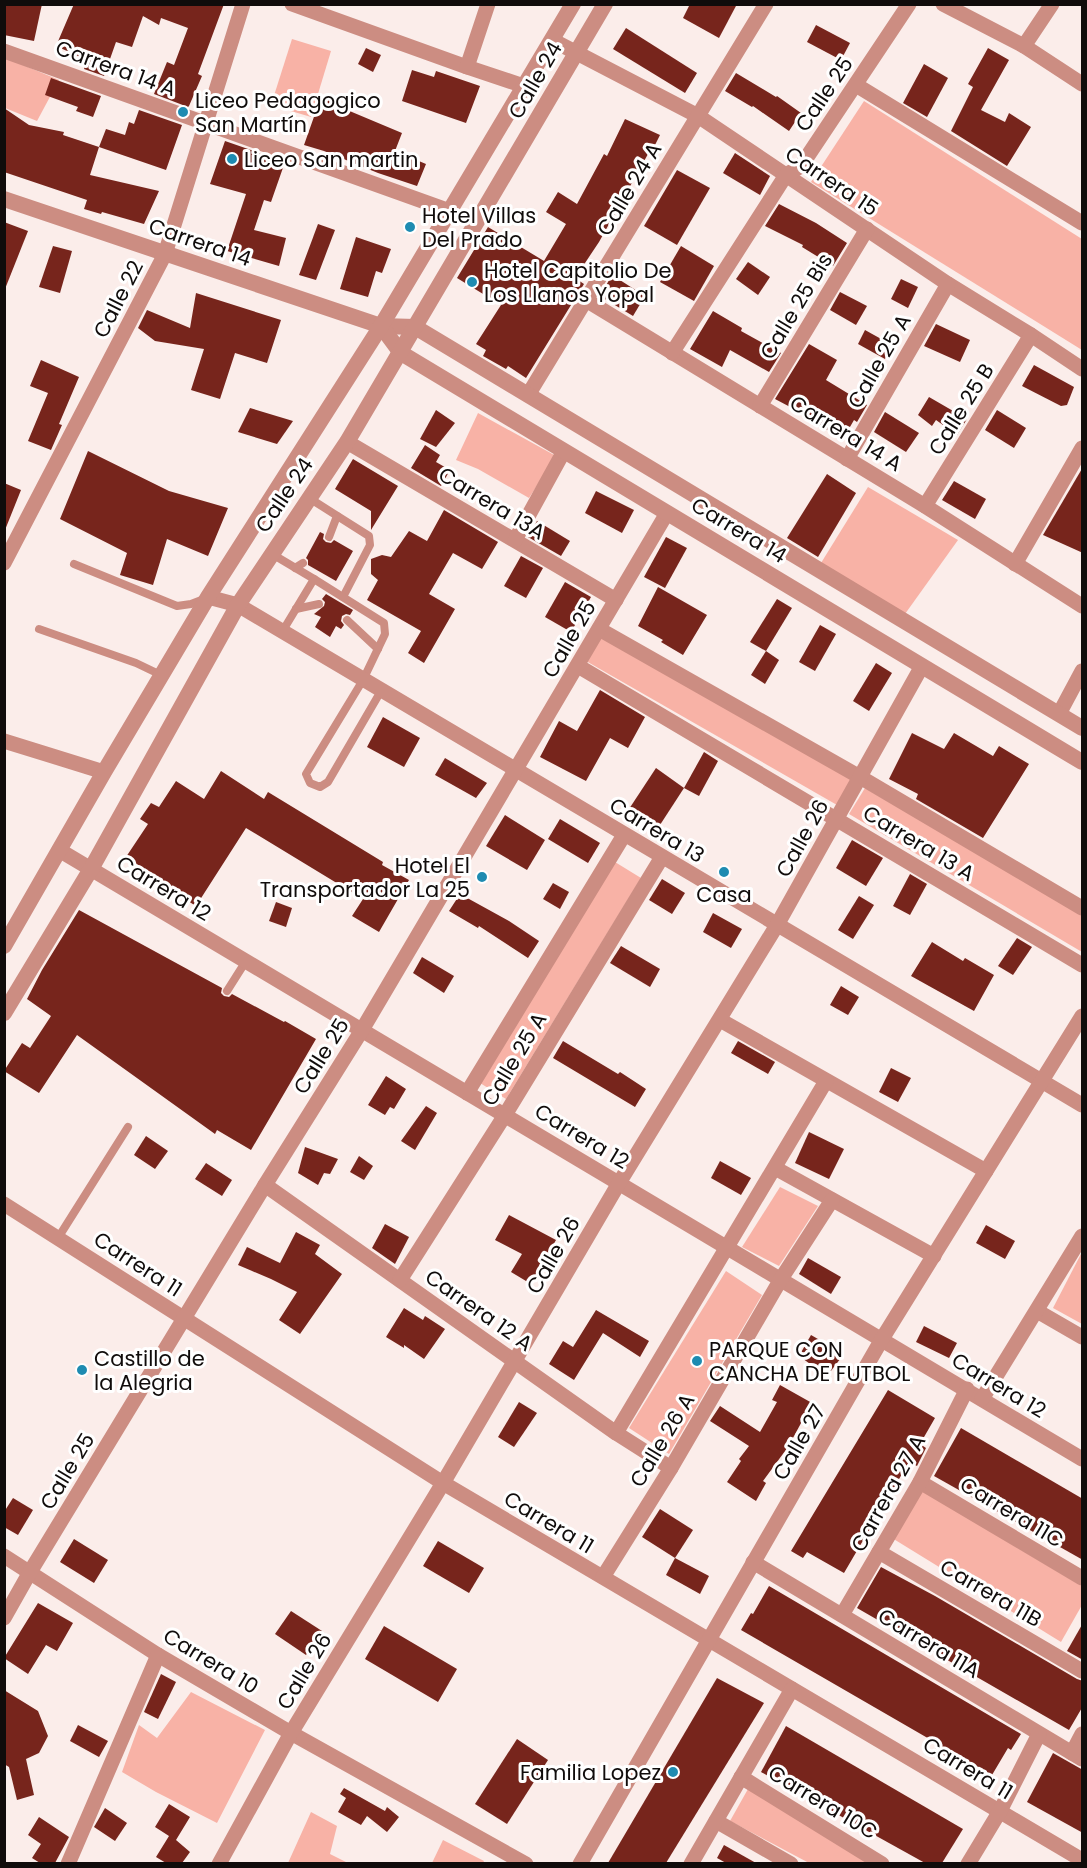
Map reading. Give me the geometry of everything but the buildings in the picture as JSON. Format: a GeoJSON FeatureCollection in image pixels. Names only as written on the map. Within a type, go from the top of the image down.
{"type":"FeatureCollection","features":[{"type":"Feature","properties":{"kind":"street","name":"Calle 22"},"geometry":{"type":"LineString","coordinates":[[4,563],[165,254],[243,4]]}},
{"type":"Feature","properties":{"kind":"street"},"geometry":{"type":"LineString","coordinates":[[292,4],[524,86]]}},
{"type":"Feature","properties":{"kind":"street"},"geometry":{"type":"LineString","coordinates":[[467,67],[488,4]]}},
{"type":"Feature","properties":{"kind":"street","name":"Calle 24"},"geometry":{"type":"LineString","coordinates":[[4,946],[208,597],[381,326],[573,4]]}},
{"type":"Feature","properties":{"kind":"street","name":"Calle 24"},"geometry":{"type":"LineString","coordinates":[[4,1013],[91,869],[238,605],[347,442],[605,4]]}},
{"type":"Feature","properties":{"kind":"street","name":"Calle 24 A"},"geometry":{"type":"LineString","coordinates":[[528,395],[765,4]]}},
{"type":"Feature","properties":{"kind":"street","name":"Calle 25"},"geometry":{"type":"LineString","coordinates":[[672,353],[786,175],[801,166],[909,4]]}},
{"type":"Feature","properties":{"kind":"street"},"geometry":{"type":"LineString","coordinates":[[943,4],[1024,46],[1083,84]]}},
{"type":"Feature","properties":{"kind":"street"},"geometry":{"type":"LineString","coordinates":[[1024,46],[1052,4]]}},
{"type":"Feature","properties":{"kind":"street","name":"Carrera 15"},"geometry":{"type":"LineString","coordinates":[[552,40],[698,116],[948,284],[1083,369]]}},
{"type":"Feature","properties":{"kind":"street","name":"Carrera 14 A"},"geometry":{"type":"LineString","coordinates":[[4,51],[450,211]]}},
{"type":"Feature","properties":{"kind":"street"},"geometry":{"type":"LineString","coordinates":[[856,85],[1083,223]]}},
{"type":"Feature","properties":{"kind":"street","name":"Carrera 14"},"geometry":{"type":"LineString","coordinates":[[6,204],[381,326],[416,327],[1083,728]]}},
{"type":"Feature","properties":{"kind":"street","name":"Calle 25 Bis"},"geometry":{"type":"LineString","coordinates":[[760,406],[867,229]]}},
{"type":"Feature","properties":{"kind":"street","name":"Calle 25 A"},"geometry":{"type":"LineString","coordinates":[[847,459],[948,284]]}},
{"type":"Feature","properties":{"kind":"street","name":"Carrera 14 A"},"geometry":{"type":"LineString","coordinates":[[586,300],[925,506],[1083,606]]}},
{"type":"Feature","properties":{"kind":"street","name":"Carrera 14"},"geometry":{"type":"LineString","coordinates":[[381,326],[401,353],[1083,762]]}},
{"type":"Feature","properties":{"kind":"street","name":"Calle 25 B"},"geometry":{"type":"LineString","coordinates":[[925,506],[1031,335]]}},
{"type":"Feature","properties":{"kind":"street","name":"Carrera 13A"},"geometry":{"type":"LineString","coordinates":[[347,442],[616,600]]}},
{"type":"Feature","properties":{"kind":"street"},"geometry":{"type":"LineString","coordinates":[[1015,564],[1083,447]]}},
{"type":"Feature","properties":{"kind":"street"},"geometry":{"type":"LineString","coordinates":[[514,540],[564,451]]}},
{"type":"Feature","properties":{"kind":"street","name":"Calle 25"},"geometry":{"type":"LineString","coordinates":[[4,1618],[184,1318],[362,1030],[667,513]]}},
{"type":"Feature","properties":{"kind":"street","name":"Carrera 13"},"geometry":{"type":"LineString","coordinates":[[208,597],[238,605],[1083,1105]]}},
{"type":"Feature","properties":{"kind":"street","name":"Carrera 13 A"},"geometry":{"type":"LineString","coordinates":[[599,629],[860,777],[1083,908]]}},
{"type":"Feature","properties":{"kind":"street","name":"Carrera 13 A"},"geometry":{"type":"LineString","coordinates":[[578,666],[1083,965]]}},
{"type":"Feature","properties":{"kind":"street","name":"Calle 26"},"geometry":{"type":"LineString","coordinates":[[219,1863],[291,1733],[443,1483],[619,1183],[777,925],[922,666]]}},
{"type":"Feature","properties":{"kind":"street"},"geometry":{"type":"LineString","coordinates":[[1059,714],[1083,671]]}},
{"type":"Feature","properties":{"kind":"street"},"geometry":{"type":"LineString","coordinates":[[4,741],[104,772]]}},
{"type":"Feature","properties":{"kind":"street","name":"Calle 25 A"},"geometry":{"type":"LineString","coordinates":[[467,1093],[624,835]]}},
{"type":"Feature","properties":{"kind":"street","name":"Carrera 12"},"geometry":{"type":"LineString","coordinates":[[59,850],[1083,1458]]}},
{"type":"Feature","properties":{"kind":"street","name":"Calle 25 A"},"geometry":{"type":"LineString","coordinates":[[400,1280],[505,1115],[662,857]]}},
{"type":"Feature","properties":{"kind":"street","name":"Calle 27"},"geometry":{"type":"LineString","coordinates":[[580,1863],[882,1339],[1083,1016]]}},
{"type":"Feature","properties":{"kind":"street"},"geometry":{"type":"LineString","coordinates":[[720,1020],[986,1171]]}},
{"type":"Feature","properties":{"kind":"street"},"geometry":{"type":"LineString","coordinates":[[616,1433],[826,1081]]}},
{"type":"Feature","properties":{"kind":"street"},"geometry":{"type":"LineString","coordinates":[[775,1168],[934,1256]]}},
{"type":"Feature","properties":{"kind":"street","name":"Carrera 12 A"},"geometry":{"type":"LineString","coordinates":[[265,1185],[616,1433],[670,1468]]}},
{"type":"Feature","properties":{"kind":"street","name":"Calle 26 A"},"geometry":{"type":"LineString","coordinates":[[603,1577],[781,1279],[832,1200]]}},
{"type":"Feature","properties":{"kind":"street","name":"Carrera 11"},"geometry":{"type":"LineString","coordinates":[[4,1204],[443,1483],[1083,1860]]}},
{"type":"Feature","properties":{"kind":"street"},"geometry":{"type":"LineString","coordinates":[[982,1399],[1082,1238]]}},
{"type":"Feature","properties":{"kind":"street"},"geometry":{"type":"LineString","coordinates":[[1037,1311],[1083,1337]]}},
{"type":"Feature","properties":{"kind":"street","name":"Carrera 27 A"},"geometry":{"type":"LineString","coordinates":[[842,1615],[920,1482],[967,1389]]}},
{"type":"Feature","properties":{"kind":"street","name":"Carrera 11C"},"geometry":{"type":"LineString","coordinates":[[920,1482],[1083,1578]]}},
{"type":"Feature","properties":{"kind":"street","name":"Carrera 11B"},"geometry":{"type":"LineString","coordinates":[[879,1552],[1083,1671]]}},
{"type":"Feature","properties":{"kind":"street","name":"Carrera 10"},"geometry":{"type":"LineString","coordinates":[[4,1556],[158,1655],[291,1733],[526,1863]]}},
{"type":"Feature","properties":{"kind":"street","name":"Carrera 11A"},"geometry":{"type":"LineString","coordinates":[[753,1562],[1077,1756]]}},
{"type":"Feature","properties":{"kind":"street"},"geometry":{"type":"LineString","coordinates":[[68,1863],[158,1655]]}},
{"type":"Feature","properties":{"kind":"street"},"geometry":{"type":"LineString","coordinates":[[691,1863],[792,1689]]}},
{"type":"Feature","properties":{"kind":"street"},"geometry":{"type":"LineString","coordinates":[[968,1863],[1000,1811],[1039,1734]]}},
{"type":"Feature","properties":{"kind":"street"},"geometry":{"type":"LineString","coordinates":[[1077,1756],[1083,1734]]}},
{"type":"Feature","properties":{"kind":"street","name":"Carrera 10C"},"geometry":{"type":"LineString","coordinates":[[741,1777],[882,1863]]}},
{"type":"Feature","properties":{"kind":"street"},"geometry":{"type":"LineString","coordinates":[[716,1821],[791,1863]]}},
{"type":"Feature","properties":{"kind":"lane"},"geometry":{"type":"LineString","coordinates":[[309,498],[369,536],[370,545],[343,597]]}},
{"type":"Feature","properties":{"kind":"lane"},"geometry":{"type":"LineString","coordinates":[[329,537],[337,516]]}},
{"type":"Feature","properties":{"kind":"lane"},"geometry":{"type":"LineString","coordinates":[[272,554],[384,623],[385,634],[363,680],[306,774],[310,783],[320,787],[328,782],[381,691]]}},
{"type":"Feature","properties":{"kind":"lane"},"geometry":{"type":"LineString","coordinates":[[295,568],[303,562]]}},
{"type":"Feature","properties":{"kind":"lane"},"geometry":{"type":"LineString","coordinates":[[74,564],[177,606],[191,604],[208,597]]}},
{"type":"Feature","properties":{"kind":"lane"},"geometry":{"type":"LineString","coordinates":[[282,632],[314,579]]}},
{"type":"Feature","properties":{"kind":"lane"},"geometry":{"type":"LineString","coordinates":[[296,609],[319,604]]}},
{"type":"Feature","properties":{"kind":"lane"},"geometry":{"type":"LineString","coordinates":[[347,620],[378,650]]}},
{"type":"Feature","properties":{"kind":"lane"},"geometry":{"type":"LineString","coordinates":[[39,629],[136,663],[162,675]]}},
{"type":"Feature","properties":{"kind":"lane"},"geometry":{"type":"LineString","coordinates":[[227,991],[246,961]]}},
{"type":"Feature","properties":{"kind":"lane"},"geometry":{"type":"LineString","coordinates":[[58,1238],[128,1127]]}},
{"type":"Feature","properties":{"kind":"shaded area"},"geometry":{"type":"Polygon","coordinates":[[[292,39],[331,51],[311,117],[271,105],[292,39]]]}},
{"type":"Feature","properties":{"kind":"shaded area"},"geometry":{"type":"Polygon","coordinates":[[[4,57],[59,80],[37,121],[5,108],[4,57]]]}},
{"type":"Feature","properties":{"kind":"shaded area"},"geometry":{"type":"Polygon","coordinates":[[[864,101],[1082,239],[1082,350],[811,182],[864,101]]]}},
{"type":"Feature","properties":{"kind":"shaded area"},"geometry":{"type":"Polygon","coordinates":[[[478,413],[556,456],[529,498],[478,469],[456,460],[478,413]]]}},
{"type":"Feature","properties":{"kind":"shaded area"},"geometry":{"type":"Polygon","coordinates":[[[868,487],[958,540],[905,614],[821,563],[868,487]]]}},
{"type":"Feature","properties":{"kind":"shaded area"},"geometry":{"type":"Polygon","coordinates":[[[602,636],[852,777],[837,805],[586,661],[602,636]]]}},
{"type":"Feature","properties":{"kind":"shaded area"},"geometry":{"type":"Polygon","coordinates":[[[865,788],[1082,915],[1082,952],[849,814],[865,788]]]}},
{"type":"Feature","properties":{"kind":"shaded area"},"geometry":{"type":"Polygon","coordinates":[[[615,862],[641,878],[506,1099],[480,1083],[615,862]]]}},
{"type":"Feature","properties":{"kind":"shaded area"},"geometry":{"type":"Polygon","coordinates":[[[780,1187],[818,1206],[779,1266],[742,1247],[780,1187]]]}},
{"type":"Feature","properties":{"kind":"shaded area"},"geometry":{"type":"Polygon","coordinates":[[[1082,1252],[1082,1324],[1053,1308],[1082,1252]]]}},
{"type":"Feature","properties":{"kind":"shaded area","name":"PARQUE CON CANCHA DE FUTBOL"},"geometry":{"type":"Polygon","coordinates":[[[726,1271],[762,1295],[669,1454],[629,1428],[726,1271]]]}},
{"type":"Feature","properties":{"kind":"shaded area"},"geometry":{"type":"Polygon","coordinates":[[[919,1489],[1082,1586],[1082,1605],[1061,1642],[892,1538],[919,1489]]]}},
{"type":"Feature","properties":{"kind":"shaded area"},"geometry":{"type":"Polygon","coordinates":[[[191,1692],[265,1730],[217,1823],[122,1772],[139,1725],[157,1738],[191,1692]]]}},
{"type":"Feature","properties":{"kind":"shaded area"},"geometry":{"type":"Polygon","coordinates":[[[748,1789],[876,1863],[809,1863],[730,1821],[748,1789]]]}},
{"type":"Feature","properties":{"kind":"shaded area"},"geometry":{"type":"Polygon","coordinates":[[[311,1812],[337,1826],[330,1854],[348,1863],[288,1863],[311,1812]]]}},
{"type":"Feature","properties":{"kind":"shaded area"},"geometry":{"type":"Polygon","coordinates":[[[443,1840],[484,1861],[483,1863],[432,1863],[443,1840]]]}},
{"type":"Feature","properties":{"kind":"place","name":"Liceo Pedagogico San Martín"},"geometry":{"type":"Point","coordinates":[183,112]}},
{"type":"Feature","properties":{"kind":"place","name":"Liceo San martin"},"geometry":{"type":"Point","coordinates":[232,159]}},
{"type":"Feature","properties":{"kind":"place","name":"Hotel Villas Del Prado"},"geometry":{"type":"Point","coordinates":[410,227]}},
{"type":"Feature","properties":{"kind":"place","name":"Hotel Capitolio De Los Llanos Yopal"},"geometry":{"type":"Point","coordinates":[472,282]}},
{"type":"Feature","properties":{"kind":"place","name":"Casa"},"geometry":{"type":"Point","coordinates":[724,872]}},
{"type":"Feature","properties":{"kind":"place","name":"Hotel El Transportador La 25"},"geometry":{"type":"Point","coordinates":[482,877]}},
{"type":"Feature","properties":{"kind":"place","name":"PARQUE CON CANCHA DE FUTBOL"},"geometry":{"type":"Point","coordinates":[697,1361]}},
{"type":"Feature","properties":{"kind":"place","name":"Castillo de la Alegria"},"geometry":{"type":"Point","coordinates":[82,1370]}},
{"type":"Feature","properties":{"kind":"place","name":"Familia Lopez"},"geometry":{"type":"Point","coordinates":[673,1772]}}]}
